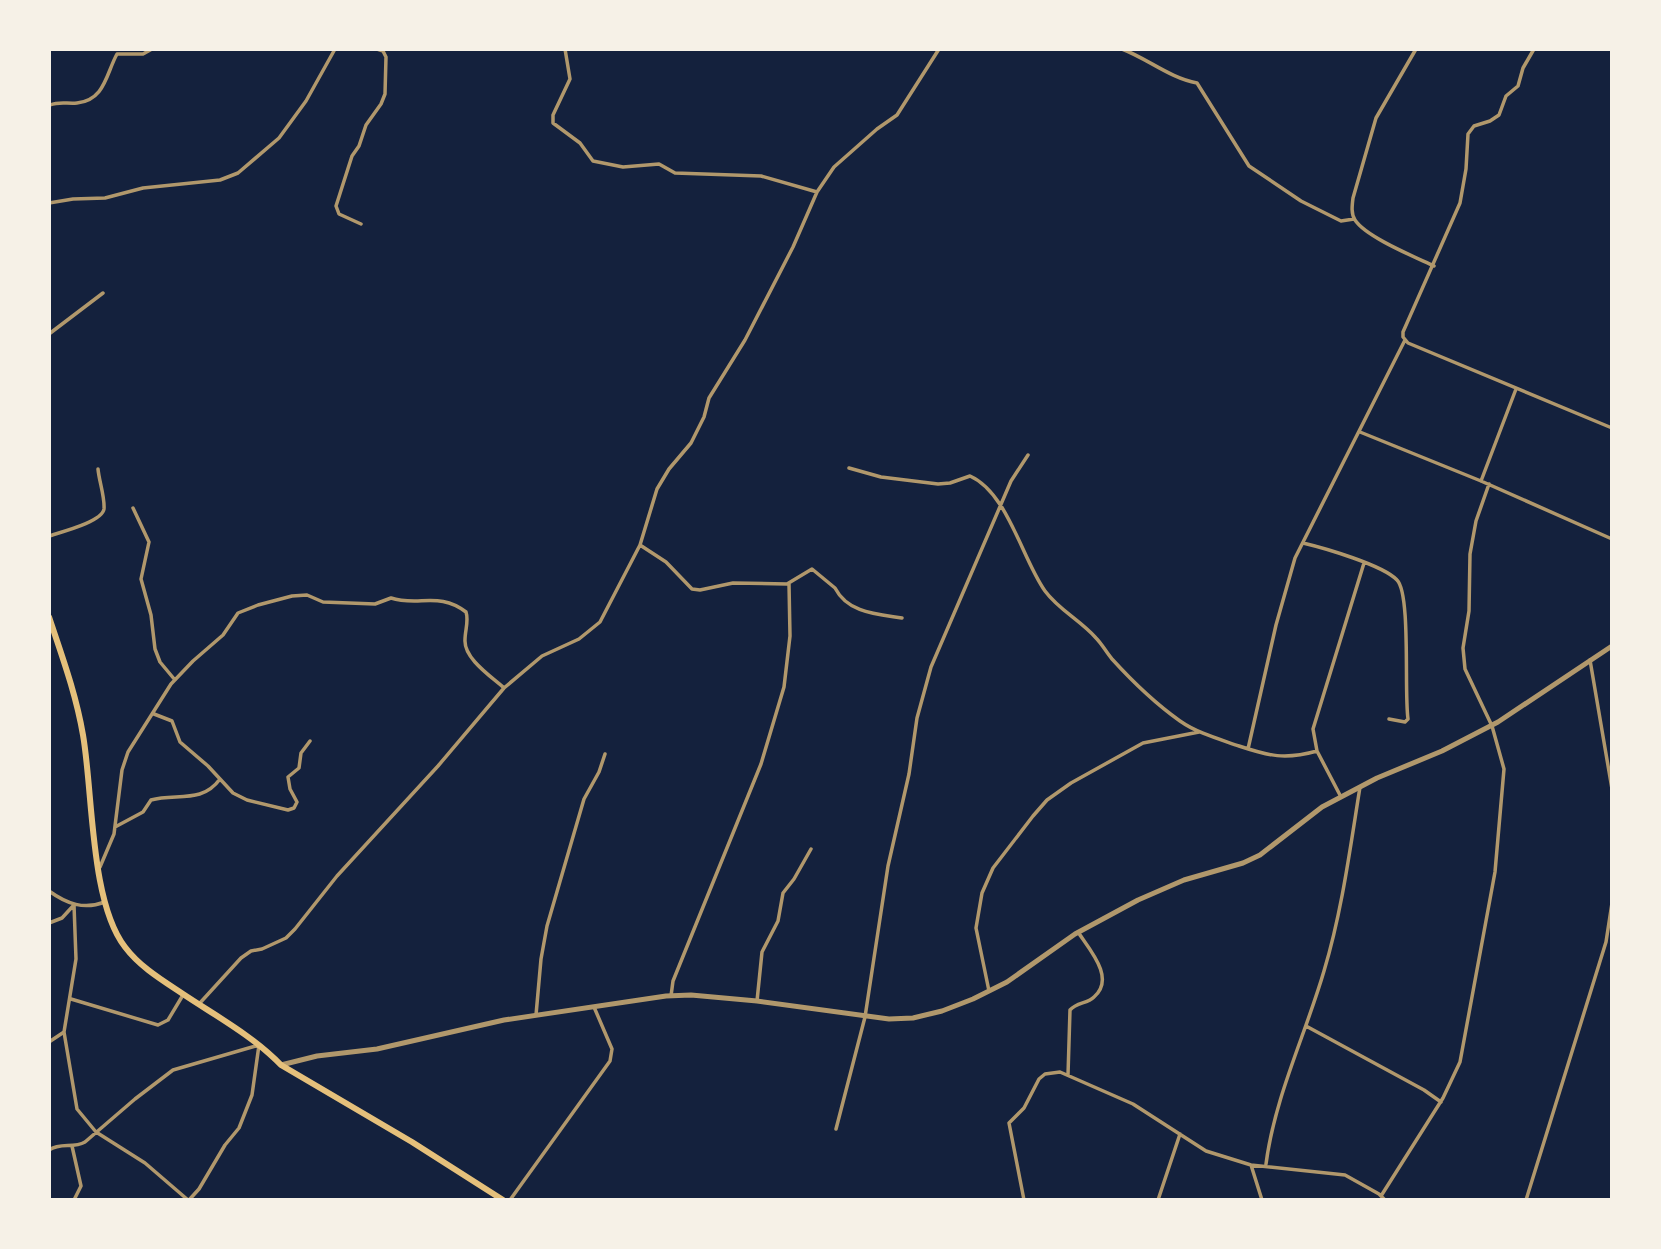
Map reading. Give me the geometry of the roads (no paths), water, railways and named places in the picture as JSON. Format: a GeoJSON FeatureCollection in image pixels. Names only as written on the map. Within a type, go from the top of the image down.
{"type":"FeatureCollection","features":[{"type":"Feature","properties":{"kind":"main road"},"geometry":{"type":"LineString","coordinates":[[49,617],[80,715],[105,902],[113,927],[129,952],[162,980],[259,1045],[281,1066],[422,1148],[503,1200]]}},
{"type":"Feature","properties":{"kind":"street"},"geometry":{"type":"LineString","coordinates":[[50,105],[60,102],[79,103],[93,97],[105,84],[117,54],[143,54],[152,49]]}},
{"type":"Feature","properties":{"kind":"street"},"geometry":{"type":"LineString","coordinates":[[49,202],[105,198],[143,188],[220,180],[238,173],[279,138],[306,101],[335,49]]}},
{"type":"Feature","properties":{"kind":"street"},"geometry":{"type":"LineString","coordinates":[[361,224],[339,214],[335,206],[352,156],[359,146],[366,125],[385,94],[386,57],[382,50],[377,49]]}},
{"type":"Feature","properties":{"kind":"street"},"geometry":{"type":"LineString","coordinates":[[565,49],[570,79],[553,115],[553,124],[580,143],[593,161],[623,167],[659,164],[675,173],[761,176],[817,192]]}},
{"type":"Feature","properties":{"kind":"street"},"geometry":{"type":"LineString","coordinates":[[198,1004],[241,958],[251,951],[286,938],[295,929],[337,876],[438,766],[504,688],[542,656],[579,639],[600,622],[639,545],[657,489],[669,469],[691,443],[704,417],[709,398],[745,340],[793,247],[817,192],[834,167],[897,115],[939,49]]}},
{"type":"Feature","properties":{"kind":"street"},"geometry":{"type":"LineString","coordinates":[[1122,49],[1150,61],[1173,76],[1198,83],[1249,166],[1311,206],[1341,221],[1354,219],[1381,241],[1434,266]]}},
{"type":"Feature","properties":{"kind":"street"},"geometry":{"type":"LineString","coordinates":[[1354,219],[1353,198],[1376,118],[1416,49]]}},
{"type":"Feature","properties":{"kind":"street"},"geometry":{"type":"LineString","coordinates":[[1248,749],[1285,586],[1302,542],[1405,340],[1403,332],[1460,203],[1468,134],[1474,126],[1499,115],[1506,96],[1518,86],[1523,68],[1534,49]]}},
{"type":"Feature","properties":{"kind":"street"},"geometry":{"type":"LineString","coordinates":[[49,334],[103,293]]}},
{"type":"Feature","properties":{"kind":"street"},"geometry":{"type":"LineString","coordinates":[[1405,340],[1612,428]]}},
{"type":"Feature","properties":{"kind":"street"},"geometry":{"type":"LineString","coordinates":[[1482,481],[1516,389]]}},
{"type":"Feature","properties":{"kind":"street"},"geometry":{"type":"LineString","coordinates":[[1360,432],[1482,481],[1612,539]]}},
{"type":"Feature","properties":{"kind":"street"},"geometry":{"type":"LineString","coordinates":[[836,1129],[865,1017],[888,866],[927,680],[949,621],[1011,481],[1028,455]]}},
{"type":"Feature","properties":{"kind":"street"},"geometry":{"type":"LineString","coordinates":[[49,536],[92,521],[101,515],[104,508],[98,468]]}},
{"type":"Feature","properties":{"kind":"street"},"geometry":{"type":"LineString","coordinates":[[849,468],[881,477],[939,484],[970,476],[982,483],[1014,528],[1035,575],[1059,608],[1095,636],[1113,659],[1181,722],[1272,756],[1293,758],[1317,751]]}},
{"type":"Feature","properties":{"kind":"street"},"geometry":{"type":"LineString","coordinates":[[1024,1200],[1009,1123],[1013,1116],[1020,1113],[1039,1079],[1045,1074],[1060,1072],[1133,1104],[1206,1151],[1251,1165],[1345,1175],[1383,1198],[1454,1079],[1466,1039],[1495,872],[1504,769],[1492,726],[1465,669],[1463,648],[1469,611],[1470,554],[1476,521],[1489,484]]}},
{"type":"Feature","properties":{"kind":"street"},"geometry":{"type":"LineString","coordinates":[[133,508],[149,542],[141,579],[151,615],[155,649],[160,662],[175,680]]}},
{"type":"Feature","properties":{"kind":"street"},"geometry":{"type":"LineString","coordinates":[[1302,542],[1348,556],[1398,580],[1404,599],[1405,701],[1408,719],[1405,722],[1389,719]]}},
{"type":"Feature","properties":{"kind":"street"},"geometry":{"type":"LineString","coordinates":[[639,545],[666,562],[687,587],[694,590],[727,583],[789,583],[807,570],[813,569],[855,609],[902,618]]}},
{"type":"Feature","properties":{"kind":"street"},"geometry":{"type":"LineString","coordinates":[[1341,797],[1317,751],[1313,736],[1314,721],[1364,563]]}},
{"type":"Feature","properties":{"kind":"street"},"geometry":{"type":"LineString","coordinates":[[671,996],[673,981],[761,764],[780,700],[790,636],[789,583]]}},
{"type":"Feature","properties":{"kind":"street"},"geometry":{"type":"LineString","coordinates":[[99,869],[115,827],[126,755],[175,680],[223,635],[238,614],[258,604],[307,595],[323,601],[374,604],[391,598],[402,601],[431,598],[444,601],[466,611],[465,641],[468,652],[504,688]]}},
{"type":"Feature","properties":{"kind":"street"},"geometry":{"type":"LineString","coordinates":[[281,1066],[317,1056],[377,1049],[536,1015],[671,996],[691,995],[757,1001],[865,1017],[913,1018],[942,1011],[1007,982],[1077,932],[1138,901],[1184,880],[1260,855],[1322,807],[1492,726],[1612,646]]}},
{"type":"Feature","properties":{"kind":"street"},"geometry":{"type":"LineString","coordinates":[[1590,659],[1612,789]]}},
{"type":"Feature","properties":{"kind":"street"},"geometry":{"type":"LineString","coordinates":[[153,714],[172,720],[180,742],[233,793],[247,800],[292,810],[297,802],[290,789],[288,777],[299,768],[301,753],[310,741]]}},
{"type":"Feature","properties":{"kind":"street"},"geometry":{"type":"LineString","coordinates":[[989,991],[976,928],[982,892],[993,869],[1032,816],[1047,800],[1071,783],[1143,743],[1202,732]]}},
{"type":"Feature","properties":{"kind":"street"},"geometry":{"type":"LineString","coordinates":[[536,1015],[547,926],[584,799],[599,772],[605,754]]}},
{"type":"Feature","properties":{"kind":"street"},"geometry":{"type":"LineString","coordinates":[[115,827],[143,812],[152,799],[196,796],[207,792],[220,779]]}},
{"type":"Feature","properties":{"kind":"street"},"geometry":{"type":"LineString","coordinates":[[1266,1165],[1276,1112],[1306,1026],[1337,923],[1360,787]]}},
{"type":"Feature","properties":{"kind":"street"},"geometry":{"type":"LineString","coordinates":[[757,1001],[762,952],[778,921],[783,893],[811,849]]}},
{"type":"Feature","properties":{"kind":"street"},"geometry":{"type":"LineString","coordinates":[[49,891],[74,905],[87,906],[105,902]]}},
{"type":"Feature","properties":{"kind":"street"},"geometry":{"type":"LineString","coordinates":[[1526,1200],[1599,965],[1612,903]]}},
{"type":"Feature","properties":{"kind":"street"},"geometry":{"type":"LineString","coordinates":[[49,922],[62,918],[74,905]]}},
{"type":"Feature","properties":{"kind":"street"},"geometry":{"type":"LineString","coordinates":[[49,1150],[58,1145],[81,1145],[96,1132],[173,1070],[259,1045],[252,1095],[239,1128],[189,1200],[145,1163],[96,1132],[77,1109],[64,1032],[76,951],[74,905]]}},
{"type":"Feature","properties":{"kind":"street"},"geometry":{"type":"LineString","coordinates":[[1068,1075],[1070,1010],[1076,1004],[1096,996],[1102,978],[1096,958],[1077,932]]}},
{"type":"Feature","properties":{"kind":"street"},"geometry":{"type":"LineString","coordinates":[[71,999],[158,1024],[168,1020],[183,994]]}},
{"type":"Feature","properties":{"kind":"street"},"geometry":{"type":"LineString","coordinates":[[510,1200],[610,1061],[612,1049],[594,1006]]}},
{"type":"Feature","properties":{"kind":"street"},"geometry":{"type":"LineString","coordinates":[[1306,1026],[1424,1090],[1441,1102]]}},
{"type":"Feature","properties":{"kind":"street"},"geometry":{"type":"LineString","coordinates":[[49,1042],[64,1032]]}},
{"type":"Feature","properties":{"kind":"street"},"geometry":{"type":"LineString","coordinates":[[1158,1200],[1180,1134]]}},
{"type":"Feature","properties":{"kind":"street"},"geometry":{"type":"LineString","coordinates":[[72,1146],[81,1186],[74,1200]]}},
{"type":"Feature","properties":{"kind":"street"},"geometry":{"type":"LineString","coordinates":[[1251,1165],[1262,1200]]}}]}
